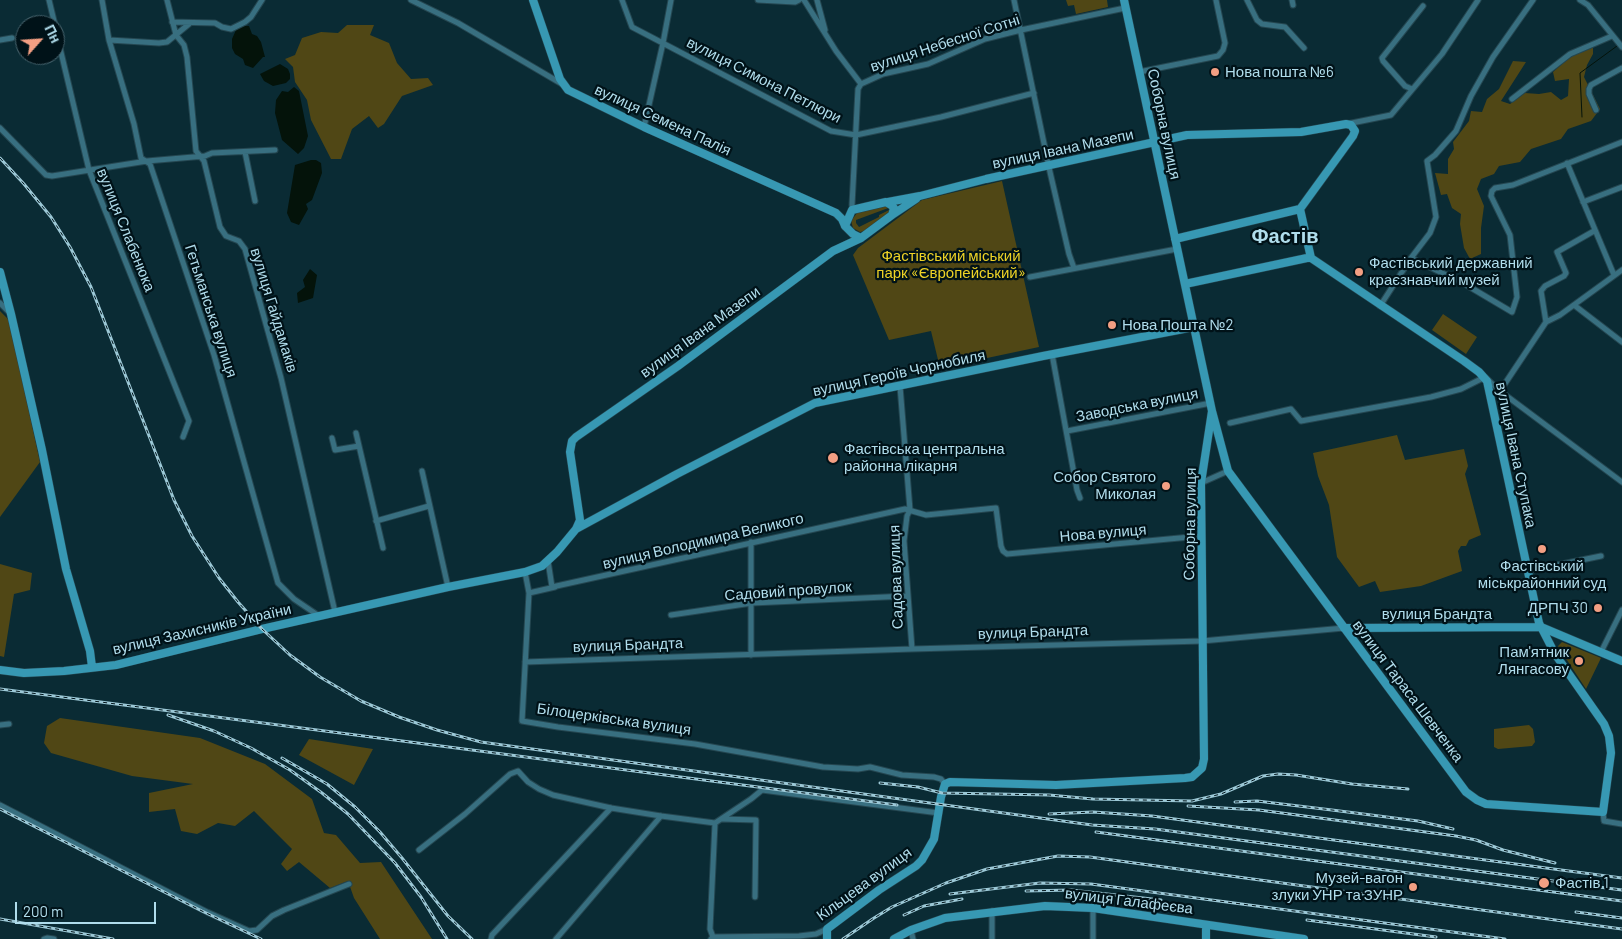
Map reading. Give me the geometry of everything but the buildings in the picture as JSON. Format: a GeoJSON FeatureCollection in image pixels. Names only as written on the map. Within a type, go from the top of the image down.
{"type":"FeatureCollection","features":[{"type":"Feature","properties":{"kind":"street","name":"вулиця Слабенюка"},"geometry":{"type":"LineString","coordinates":[[49,0],[52,15]]}},
{"type":"Feature","properties":{"kind":"street","name":"Гетьманська вулиця"},"geometry":{"type":"LineString","coordinates":[[102,0],[109,40],[134,124],[141,158],[150,164],[214,355],[278,582],[294,599],[319,616]]}},
{"type":"Feature","properties":{"kind":"street","name":"вулиця Гайдамаків"},"geometry":{"type":"LineString","coordinates":[[167,0],[176,35],[184,45],[188,57],[197,154],[204,161],[220,227],[226,236],[239,242],[245,249],[281,378],[335,612]]}},
{"type":"Feature","properties":{"kind":"street"},"geometry":{"type":"LineString","coordinates":[[172,22],[215,23],[222,27],[232,28],[245,22],[262,0]]}},
{"type":"Feature","properties":{"kind":"street"},"geometry":{"type":"LineString","coordinates":[[411,0],[490,41],[564,86]]}},
{"type":"Feature","properties":{"kind":"street"},"geometry":{"type":"LineString","coordinates":[[423,6],[426,0]]}},
{"type":"Feature","properties":{"kind":"street"},"geometry":{"type":"LineString","coordinates":[[533,0],[564,86]]}},
{"type":"Feature","properties":{"kind":"street","name":"вулиця Симона Петлюри"},"geometry":{"type":"LineString","coordinates":[[622,0],[632,27],[831,131],[856,135],[1034,94]]}},
{"type":"Feature","properties":{"kind":"street"},"geometry":{"type":"LineString","coordinates":[[644,127],[671,0]]}},
{"type":"Feature","properties":{"kind":"street"},"geometry":{"type":"LineString","coordinates":[[758,0],[795,2],[800,0]]}},
{"type":"Feature","properties":{"kind":"street"},"geometry":{"type":"LineString","coordinates":[[804,0],[836,52],[861,84],[858,89],[852,210],[845,246]]}},
{"type":"Feature","properties":{"kind":"street"},"geometry":{"type":"LineString","coordinates":[[817,0],[826,35]]}},
{"type":"Feature","properties":{"kind":"street"},"geometry":{"type":"LineString","coordinates":[[1014,0],[1048,166],[1074,268]]}},
{"type":"Feature","properties":{"kind":"street"},"geometry":{"type":"LineString","coordinates":[[1139,72],[1218,56],[1223,50],[1225,43],[1216,0]]}},
{"type":"Feature","properties":{"kind":"street"},"geometry":{"type":"LineString","coordinates":[[1247,0],[1257,20],[1262,24],[1284,28],[1304,48]]}},
{"type":"Feature","properties":{"kind":"street"},"geometry":{"type":"LineString","coordinates":[[1346,124],[1390,115],[1398,108],[1442,54],[1478,0]]}},
{"type":"Feature","properties":{"kind":"street"},"geometry":{"type":"LineString","coordinates":[[1380,306],[1411,258],[1430,234],[1436,217],[1427,161],[1435,155],[1456,131],[1471,96],[1493,57],[1533,0]]}},
{"type":"Feature","properties":{"kind":"street"},"geometry":{"type":"LineString","coordinates":[[1580,0],[1588,5],[1622,47]]}},
{"type":"Feature","properties":{"kind":"street","name":"вулиця Небесної Сотні"},"geometry":{"type":"LineString","coordinates":[[861,84],[883,74],[928,64],[985,39],[1124,4]]}},
{"type":"Feature","properties":{"kind":"street","name":"Соборна вулиця"},"geometry":{"type":"LineString","coordinates":[[945,784],[950,782],[1056,785],[1192,777],[1202,768],[1204,759],[1201,483],[1212,407],[1124,4]]}},
{"type":"Feature","properties":{"kind":"street"},"geometry":{"type":"LineString","coordinates":[[1412,89],[1405,86],[1382,58],[1422,6]]}},
{"type":"Feature","properties":{"kind":"street"},"geometry":{"type":"LineString","coordinates":[[109,40],[167,42],[189,23]]}},
{"type":"Feature","properties":{"kind":"street"},"geometry":{"type":"LineString","coordinates":[[1512,99],[1570,54],[1612,36]]}},
{"type":"Feature","properties":{"kind":"street"},"geometry":{"type":"LineString","coordinates":[[0,40],[12,38]]}},
{"type":"Feature","properties":{"kind":"street","name":"вулиця Слабенюка"},"geometry":{"type":"LineString","coordinates":[[64,65],[89,170],[189,421],[183,437]]}},
{"type":"Feature","properties":{"kind":"street"},"geometry":{"type":"LineString","coordinates":[[1596,110],[1589,94],[1591,85],[1622,68]]}},
{"type":"Feature","properties":{"kind":"street","name":"вулиця Семена Палія"},"geometry":{"type":"LineString","coordinates":[[564,86],[572,93],[644,127],[836,213],[842,219],[847,229]]}},
{"type":"Feature","properties":{"kind":"street"},"geometry":{"type":"LineString","coordinates":[[1175,238],[1300,208],[1353,136],[1354,128],[1346,124]]}},
{"type":"Feature","properties":{"kind":"street","name":"вулиця Івана Мазепи"},"geometry":{"type":"LineString","coordinates":[[852,210],[1187,135],[1301,132],[1346,124]]}},
{"type":"Feature","properties":{"kind":"street"},"geometry":{"type":"LineString","coordinates":[[0,128],[46,175],[52,176],[212,153],[275,150]]}},
{"type":"Feature","properties":{"kind":"street"},"geometry":{"type":"LineString","coordinates":[[1411,258],[1463,284],[1512,312],[1517,297],[1510,235],[1491,196],[1492,191],[1495,188],[1513,185],[1622,142]]}},
{"type":"Feature","properties":{"kind":"street"},"geometry":{"type":"LineString","coordinates":[[245,152],[255,201]]}},
{"type":"Feature","properties":{"kind":"street"},"geometry":{"type":"LineString","coordinates":[[1567,163],[1614,275]]}},
{"type":"Feature","properties":{"kind":"street"},"geometry":{"type":"LineString","coordinates":[[1583,202],[1622,186]]}},
{"type":"Feature","properties":{"kind":"street","name":"вулиця Івана Мазепи"},"geometry":{"type":"LineString","coordinates":[[576,529],[580,517],[570,452],[572,441],[576,437],[678,366],[833,251],[860,238],[920,196]]}},
{"type":"Feature","properties":{"kind":"street"},"geometry":{"type":"LineString","coordinates":[[888,202],[894,208],[892,215]]}},
{"type":"Feature","properties":{"kind":"street"},"geometry":{"type":"LineString","coordinates":[[1185,284],[1311,258],[1300,208]]}},
{"type":"Feature","properties":{"kind":"street"},"geometry":{"type":"LineString","coordinates":[[836,213],[852,210]]}},
{"type":"Feature","properties":{"kind":"street"},"geometry":{"type":"LineString","coordinates":[[847,229],[860,238]]}},
{"type":"Feature","properties":{"kind":"street"},"geometry":{"type":"LineString","coordinates":[[1546,322],[1541,291],[1545,286],[1566,273],[1557,252],[1594,230]]}},
{"type":"Feature","properties":{"kind":"street"},"geometry":{"type":"LineString","coordinates":[[1030,277],[1177,249]]}},
{"type":"Feature","properties":{"kind":"street","name":"вулиця Івана Ступака"},"geometry":{"type":"LineString","coordinates":[[1311,258],[1485,377],[1491,394],[1541,627],[1555,654],[1604,724],[1609,736],[1611,753],[1603,812]]}},
{"type":"Feature","properties":{"kind":"street"},"geometry":{"type":"LineString","coordinates":[[1491,394],[1500,391],[1546,322],[1574,305],[1622,270]]}},
{"type":"Feature","properties":{"kind":"street"},"geometry":{"type":"LineString","coordinates":[[0,272],[42,450],[66,569],[90,651],[92,667]]}},
{"type":"Feature","properties":{"kind":"street"},"geometry":{"type":"LineString","coordinates":[[0,303],[11,314]]}},
{"type":"Feature","properties":{"kind":"street"},"geometry":{"type":"LineString","coordinates":[[1574,305],[1622,342]]}},
{"type":"Feature","properties":{"kind":"street","name":"вулиця Героїв Чорнобиля"},"geometry":{"type":"LineString","coordinates":[[576,529],[677,474],[815,403],[1194,327]]}},
{"type":"Feature","properties":{"kind":"street"},"geometry":{"type":"LineString","coordinates":[[1052,354],[1080,498]]}},
{"type":"Feature","properties":{"kind":"street"},"geometry":{"type":"LineString","coordinates":[[1230,423],[1290,409],[1301,420],[1430,397],[1461,389],[1485,377],[1500,391],[1622,482]]}},
{"type":"Feature","properties":{"kind":"street","name":"Садова вулиця"},"geometry":{"type":"LineString","coordinates":[[900,386],[910,508],[907,516],[904,541],[912,649]]}},
{"type":"Feature","properties":{"kind":"street"},"geometry":{"type":"LineString","coordinates":[[1201,483],[1228,471],[1212,407]]}},
{"type":"Feature","properties":{"kind":"street","name":"Заводська вулиця"},"geometry":{"type":"LineString","coordinates":[[1067,431],[1212,407]]}},
{"type":"Feature","properties":{"kind":"street"},"geometry":{"type":"LineString","coordinates":[[356,432],[383,548]]}},
{"type":"Feature","properties":{"kind":"street"},"geometry":{"type":"LineString","coordinates":[[332,438],[335,450],[359,446]]}},
{"type":"Feature","properties":{"kind":"street"},"geometry":{"type":"LineString","coordinates":[[422,471],[448,587]]}},
{"type":"Feature","properties":{"kind":"street","name":"вулиця Тараса Шевченка"},"geometry":{"type":"LineString","coordinates":[[1228,471],[1466,792],[1476,800],[1486,804],[1603,812]]}},
{"type":"Feature","properties":{"kind":"street"},"geometry":{"type":"LineString","coordinates":[[376,521],[429,506]]}},
{"type":"Feature","properties":{"kind":"street","name":"вулиця Володимира Великого"},"geometry":{"type":"LineString","coordinates":[[529,593],[910,508],[926,515],[996,508],[1001,546],[1007,554]]}},
{"type":"Feature","properties":{"kind":"street"},"geometry":{"type":"LineString","coordinates":[[525,572],[542,566],[548,561],[576,529]]}},
{"type":"Feature","properties":{"kind":"street","name":"Нова вулиця"},"geometry":{"type":"LineString","coordinates":[[1007,554],[1202,536]]}},
{"type":"Feature","properties":{"kind":"street"},"geometry":{"type":"LineString","coordinates":[[751,542],[751,655]]}},
{"type":"Feature","properties":{"kind":"street"},"geometry":{"type":"LineString","coordinates":[[1528,570],[1601,556]]}},
{"type":"Feature","properties":{"kind":"street"},"geometry":{"type":"LineString","coordinates":[[548,561],[552,587]]}},
{"type":"Feature","properties":{"kind":"street","name":"вулиця Захисників України"},"geometry":{"type":"LineString","coordinates":[[0,670],[32,673],[116,665],[335,612],[525,572]]}},
{"type":"Feature","properties":{"kind":"street","name":"Білоцерківська вулиця"},"geometry":{"type":"LineString","coordinates":[[525,572],[529,593],[522,721],[695,744],[823,767],[858,769],[870,767],[902,776],[934,777],[941,779],[945,784]]}},
{"type":"Feature","properties":{"kind":"street","name":"Садовий провулок"},"geometry":{"type":"LineString","coordinates":[[671,615],[752,604],[907,596]]}},
{"type":"Feature","properties":{"kind":"street"},"geometry":{"type":"LineString","coordinates":[[1601,652],[1622,610]]}},
{"type":"Feature","properties":{"kind":"street"},"geometry":{"type":"LineString","coordinates":[[1541,627],[1622,661]]}},
{"type":"Feature","properties":{"kind":"street","name":"вулиця Брандта"},"geometry":{"type":"LineString","coordinates":[[525,662],[1202,641],[1344,628],[1541,627]]}},
{"type":"Feature","properties":{"kind":"street"},"geometry":{"type":"LineString","coordinates":[[0,725],[8,724]]}},
{"type":"Feature","properties":{"kind":"street"},"geometry":{"type":"LineString","coordinates":[[419,850],[465,814],[510,774],[518,771],[528,782],[553,795],[611,808],[715,822],[762,790],[939,813]]}},
{"type":"Feature","properties":{"kind":"street","name":"Кільцева вулиця"},"geometry":{"type":"LineString","coordinates":[[715,822],[710,929],[712,938],[816,934],[916,866],[931,846],[945,784]]}},
{"type":"Feature","properties":{"kind":"street"},"geometry":{"type":"LineString","coordinates":[[0,806],[249,931],[256,930],[272,916],[292,906],[349,884]]}},
{"type":"Feature","properties":{"kind":"street"},"geometry":{"type":"LineString","coordinates":[[492,937],[611,808]]}},
{"type":"Feature","properties":{"kind":"street"},"geometry":{"type":"LineString","coordinates":[[1603,812],[1604,822],[1622,824]]}},
{"type":"Feature","properties":{"kind":"street"},"geometry":{"type":"LineString","coordinates":[[556,939],[661,816]]}},
{"type":"Feature","properties":{"kind":"street"},"geometry":{"type":"LineString","coordinates":[[721,819],[756,820],[755,897]]}},
{"type":"Feature","properties":{"kind":"street","name":"вулиця Галафеєва"},"geometry":{"type":"LineString","coordinates":[[894,939],[911,930],[945,918],[1045,906],[1093,908],[1304,939]]}},
{"type":"Feature","properties":{"kind":"street"},"geometry":{"type":"LineString","coordinates":[[1093,908],[1093,939]]}},
{"type":"Feature","properties":{"kind":"street"},"geometry":{"type":"LineString","coordinates":[[992,911],[992,939]]}},
{"type":"Feature","properties":{"kind":"street"},"geometry":{"type":"LineString","coordinates":[[1206,925],[1206,939]]}},
{"type":"Feature","properties":{"kind":"street"},"geometry":{"type":"LineString","coordinates":[[827,928],[827,939]]}},
{"type":"Feature","properties":{"kind":"street"},"geometry":{"type":"LineString","coordinates":[[911,930],[913,939]]}},
{"type":"Feature","properties":{"kind":"street"},"geometry":{"type":"LineString","coordinates":[[44,939],[54,939]]}},
{"type":"Feature","properties":{"kind":"green space"},"geometry":{"type":"Polygon","coordinates":[[[1066,0],[1107,0],[1108,7],[1076,14],[1074,5],[1068,6],[1066,0]]]}},
{"type":"Feature","properties":{"kind":"green space"},"geometry":{"type":"Polygon","coordinates":[[[347,25],[374,25],[370,35],[389,43],[397,63],[411,79],[428,78],[433,85],[402,96],[384,124],[378,128],[369,116],[352,129],[341,159],[331,159],[311,120],[307,100],[295,82],[293,67],[285,59],[295,55],[302,38],[321,32],[338,33],[347,25]]]}},
{"type":"Feature","properties":{"kind":"green space"},"geometry":{"type":"Polygon","coordinates":[[[1593,46],[1593,54],[1587,65],[1584,77],[1600,109],[1591,121],[1568,129],[1561,139],[1531,149],[1520,162],[1499,166],[1494,174],[1481,179],[1477,189],[1484,206],[1481,228],[1481,254],[1470,259],[1464,248],[1460,224],[1461,214],[1452,208],[1447,194],[1441,195],[1435,173],[1448,174],[1448,159],[1454,149],[1453,142],[1469,121],[1471,111],[1482,112],[1487,99],[1499,89],[1513,61],[1526,62],[1501,101],[1510,104],[1525,93],[1539,94],[1551,92],[1561,100],[1568,96],[1569,79],[1555,81],[1553,72],[1570,57],[1593,46]]]}},
{"type":"Feature","properties":{"kind":"green space","name":"Фастівський міський парк «Європейський»"},"geometry":{"type":"Polygon","coordinates":[[[1002,181],[1039,347],[940,368],[931,331],[889,340],[853,255],[858,248],[922,200],[1002,181]]]}},
{"type":"Feature","properties":{"kind":"green space"},"geometry":{"type":"Polygon","coordinates":[[[887,206],[891,207],[856,220],[859,227],[891,209],[892,211],[865,231],[860,232],[853,228],[851,221],[857,213],[887,206]]]}},
{"type":"Feature","properties":{"kind":"green space"},"geometry":{"type":"Polygon","coordinates":[[[0,311],[9,320],[40,462],[0,517],[0,311]]]}},
{"type":"Feature","properties":{"kind":"green space"},"geometry":{"type":"Polygon","coordinates":[[[1443,314],[1477,337],[1466,354],[1432,330],[1443,314]]]}},
{"type":"Feature","properties":{"kind":"green space"},"geometry":{"type":"Polygon","coordinates":[[[1397,435],[1405,460],[1464,449],[1468,466],[1465,474],[1481,535],[1469,540],[1466,546],[1461,546],[1458,551],[1462,571],[1421,586],[1380,592],[1375,581],[1359,587],[1337,557],[1329,505],[1318,476],[1313,453],[1397,435]]]}},
{"type":"Feature","properties":{"kind":"green space"},"geometry":{"type":"Polygon","coordinates":[[[0,564],[32,573],[30,590],[14,594],[4,657],[0,656],[0,564]]]}},
{"type":"Feature","properties":{"kind":"green space"},"geometry":{"type":"Polygon","coordinates":[[[1562,642],[1601,658],[1586,689],[1559,648],[1558,646],[1562,642]]]}},
{"type":"Feature","properties":{"kind":"green space"},"geometry":{"type":"Polygon","coordinates":[[[60,718],[200,738],[265,764],[312,799],[324,833],[336,835],[360,863],[381,862],[432,939],[380,939],[354,898],[348,881],[330,888],[299,862],[287,871],[281,864],[292,849],[254,811],[235,826],[218,823],[197,834],[181,831],[175,809],[149,812],[149,793],[193,784],[132,776],[51,753],[44,743],[47,726],[60,718]]]}},
{"type":"Feature","properties":{"kind":"green space"},"geometry":{"type":"Polygon","coordinates":[[[1529,725],[1533,729],[1535,742],[1532,746],[1498,749],[1494,747],[1494,729],[1529,725]]]}},
{"type":"Feature","properties":{"kind":"green space"},"geometry":{"type":"Polygon","coordinates":[[[309,739],[373,749],[354,785],[299,755],[309,739]]]}},
{"type":"Feature","properties":{"kind":"shaded area"},"geometry":{"type":"Polygon","coordinates":[[[249,26],[252,34],[257,36],[261,42],[265,57],[253,68],[245,65],[243,59],[235,54],[232,48],[232,39],[236,30],[249,26]]]}},
{"type":"Feature","properties":{"kind":"shaded area"},"geometry":{"type":"Polygon","coordinates":[[[280,64],[288,69],[290,79],[286,83],[273,86],[264,81],[260,74],[280,64]]]}},
{"type":"Feature","properties":{"kind":"shaded area"},"geometry":{"type":"Polygon","coordinates":[[[294,87],[299,91],[308,136],[304,148],[298,154],[282,140],[275,113],[276,100],[282,91],[288,92],[294,87]]]}},
{"type":"Feature","properties":{"kind":"shaded area"},"geometry":{"type":"Polygon","coordinates":[[[311,160],[321,163],[322,173],[312,200],[306,204],[308,209],[299,225],[291,222],[287,213],[295,165],[311,160]]]}},
{"type":"Feature","properties":{"kind":"shaded area"},"geometry":{"type":"Polygon","coordinates":[[[310,269],[317,275],[313,298],[298,303],[297,293],[305,287],[303,280],[310,269]]]}},
{"type":"Feature","properties":{"kind":"waterway"},"geometry":{"type":"LineString","coordinates":[[1582,117],[1580,73],[1617,46]]}},
{"type":"Feature","properties":{"kind":"railway"},"geometry":{"type":"LineString","coordinates":[[0,158],[51,217],[70,247],[91,287],[174,500],[192,536],[219,578],[262,629],[290,655],[320,677],[361,701],[437,730],[481,742],[1092,825],[1155,829],[1622,890]]}},
{"type":"Feature","properties":{"kind":"railway"},"geometry":{"type":"LineString","coordinates":[[0,689],[897,805]]}},
{"type":"Feature","properties":{"kind":"railway"},"geometry":{"type":"LineString","coordinates":[[168,715],[214,731],[251,748],[290,770],[322,793],[348,814],[395,863],[421,897],[447,939]]}},
{"type":"Feature","properties":{"kind":"railway"},"geometry":{"type":"LineString","coordinates":[[282,758],[327,784],[355,807],[380,832],[448,916],[472,939]]}},
{"type":"Feature","properties":{"kind":"railway"},"geometry":{"type":"LineString","coordinates":[[880,783],[918,787],[942,793],[1192,801],[1221,794],[1263,776],[1278,774],[1408,789]]}},
{"type":"Feature","properties":{"kind":"railway"},"geometry":{"type":"LineString","coordinates":[[1235,802],[1257,801],[1332,810],[1418,821],[1453,829]]}},
{"type":"Feature","properties":{"kind":"railway"},"geometry":{"type":"LineString","coordinates":[[1188,806],[1259,810],[1456,836],[1555,863]]}},
{"type":"Feature","properties":{"kind":"railway"},"geometry":{"type":"LineString","coordinates":[[0,809],[261,939]]}},
{"type":"Feature","properties":{"kind":"railway"},"geometry":{"type":"LineString","coordinates":[[1049,814],[1093,812],[1152,816],[1622,878]]}},
{"type":"Feature","properties":{"kind":"railway"},"geometry":{"type":"LineString","coordinates":[[1096,832],[1622,901]]}},
{"type":"Feature","properties":{"kind":"railway"},"geometry":{"type":"LineString","coordinates":[[843,939],[892,907],[946,883],[987,869],[1058,856],[1090,857],[1622,929]]}},
{"type":"Feature","properties":{"kind":"railway"},"geometry":{"type":"LineString","coordinates":[[950,894],[1040,883],[1091,884],[1505,939]]}},
{"type":"Feature","properties":{"kind":"railway"},"geometry":{"type":"LineString","coordinates":[[1026,891],[1071,890],[1161,900]]}},
{"type":"Feature","properties":{"kind":"railway"},"geometry":{"type":"LineString","coordinates":[[904,915],[924,906],[962,899]]}},
{"type":"Feature","properties":{"kind":"railway"},"geometry":{"type":"LineString","coordinates":[[1576,912],[1622,918]]}},
{"type":"Feature","properties":{"kind":"railway"},"geometry":{"type":"LineString","coordinates":[[0,919],[113,939]]}},
{"type":"Feature","properties":{"kind":"railway"},"geometry":{"type":"LineString","coordinates":[[1307,920],[1436,937]]}},
{"type":"Feature","properties":{"kind":"place","name":"Нова пошта №6"},"geometry":{"type":"Point","coordinates":[1215,72]}},
{"type":"Feature","properties":{"kind":"place","name":"Фастівський державний краєзнавчий музей"},"geometry":{"type":"Point","coordinates":[1359,272]}},
{"type":"Feature","properties":{"kind":"place","name":"Нова Пошта №2"},"geometry":{"type":"Point","coordinates":[1112,325]}},
{"type":"Feature","properties":{"kind":"place","name":"Фастівська центральна районна лікарня"},"geometry":{"type":"Point","coordinates":[833,458]}},
{"type":"Feature","properties":{"kind":"place","name":"Собор Святого Миколая"},"geometry":{"type":"Point","coordinates":[1166,486]}},
{"type":"Feature","properties":{"kind":"place","name":"Фастівський міськрайонний суд"},"geometry":{"type":"Point","coordinates":[1542,549]}},
{"type":"Feature","properties":{"kind":"place","name":"ДРПЧ 30"},"geometry":{"type":"Point","coordinates":[1598,608]}},
{"type":"Feature","properties":{"kind":"place","name":"Пам'ятник Лянгасову"},"geometry":{"type":"Point","coordinates":[1579,661]}},
{"type":"Feature","properties":{"kind":"place","name":"Фастів 1"},"geometry":{"type":"Point","coordinates":[1544,883]}},
{"type":"Feature","properties":{"kind":"place","name":"Музей-вагон злуки УНР та ЗУНР"},"geometry":{"type":"Point","coordinates":[1413,887]}},
{"type":"Feature","properties":{"kind":"district","name":"Фастів"},"geometry":{"type":"Point","coordinates":[1285,236]}}]}
